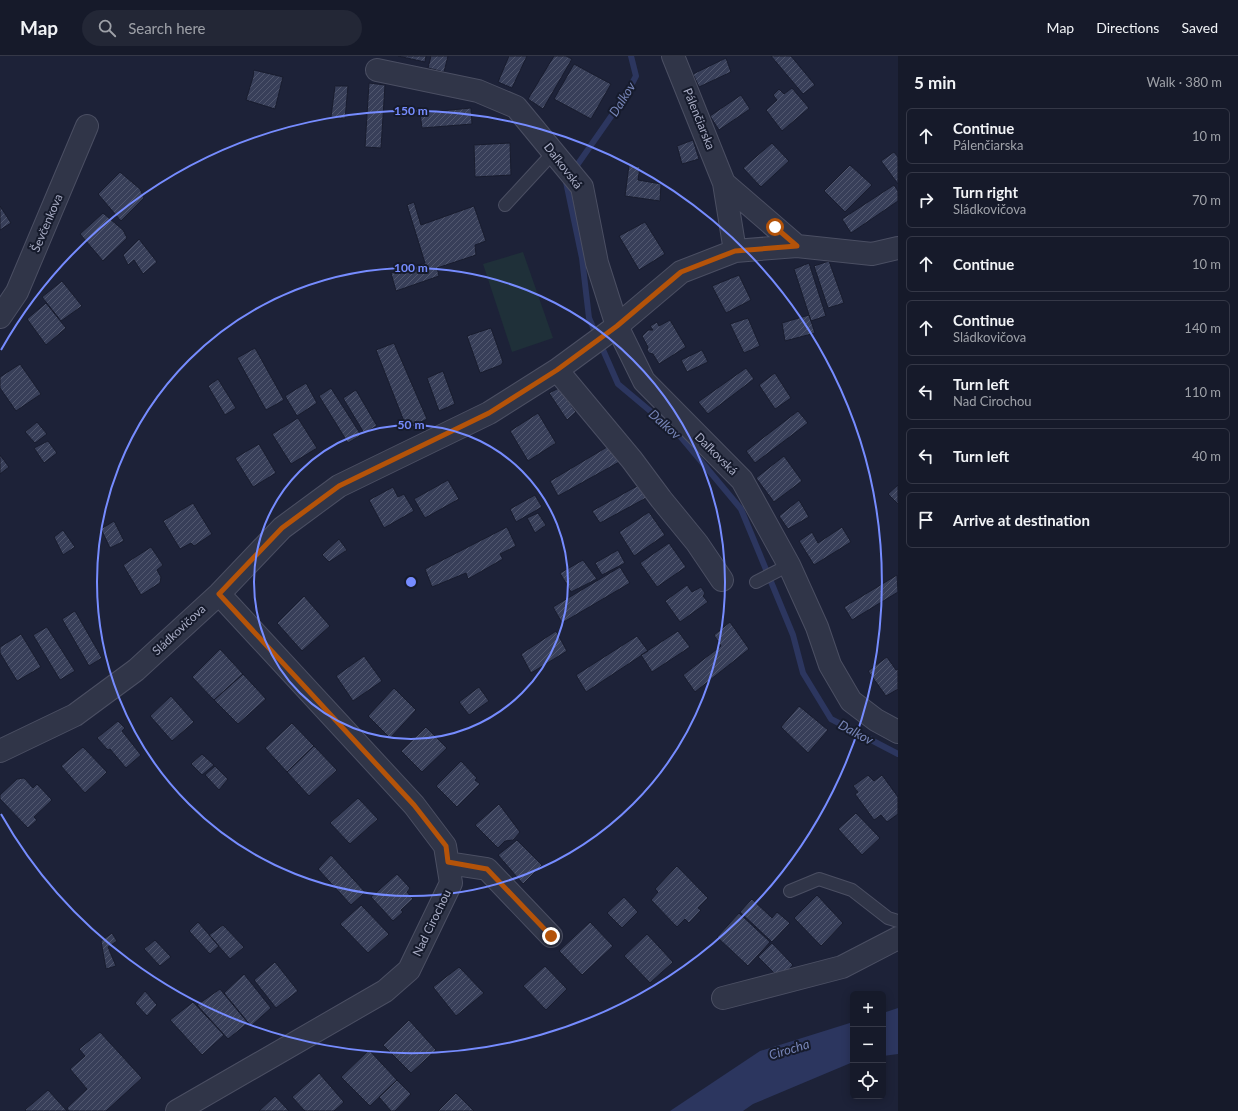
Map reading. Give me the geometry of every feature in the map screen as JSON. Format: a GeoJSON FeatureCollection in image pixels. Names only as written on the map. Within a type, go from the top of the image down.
{"type":"FeatureCollection","features":[{"type":"Feature","properties":{"kind":"street","name":"Pálenčiarska"},"geometry":{"type":"LineString","coordinates":[[673,56],[724,183],[735,251]]}},
{"type":"Feature","properties":{"kind":"street","name":"Daľkovská"},"geometry":{"type":"LineString","coordinates":[[377,70],[478,91],[516,107],[582,187],[597,263],[605,334],[644,381],[742,480],[783,568],[817,627],[830,665],[851,701],[876,720],[898,732]]}},
{"type":"Feature","properties":{"kind":"street","name":"Ševčenkova"},"geometry":{"type":"LineString","coordinates":[[0,317],[17,292],[87,126]]}},
{"type":"Feature","properties":{"kind":"street","name":"Pálenčiarska"},"geometry":{"type":"LineString","coordinates":[[724,183],[797,246]]}},
{"type":"Feature","properties":{"kind":"street","name":"Sládkovičova"},"geometry":{"type":"LineString","coordinates":[[0,751],[75,715],[136,670],[219,594],[282,528],[339,486],[489,413],[557,370],[605,334],[681,272],[735,251],[797,246],[872,254],[898,248]]}},
{"type":"Feature","properties":{"kind":"street"},"geometry":{"type":"LineString","coordinates":[[557,370],[632,460],[661,499],[697,543],[722,580]]}},
{"type":"Feature","properties":{"kind":"street","name":"Nad Cirochou"},"geometry":{"type":"LineString","coordinates":[[177,1111],[385,991],[409,970],[451,884],[446,846],[414,805],[219,594]]}},
{"type":"Feature","properties":{"kind":"street"},"geometry":{"type":"LineString","coordinates":[[448,862],[487,869],[551,936]]}},
{"type":"Feature","properties":{"kind":"street"},"geometry":{"type":"LineString","coordinates":[[723,998],[842,967],[898,938]]}},
{"type":"Feature","properties":{"kind":"lane"},"geometry":{"type":"LineString","coordinates":[[505,205],[558,159]]}},
{"type":"Feature","properties":{"kind":"lane"},"geometry":{"type":"LineString","coordinates":[[756,582],[783,568]]}},
{"type":"Feature","properties":{"kind":"lane"},"geometry":{"type":"LineString","coordinates":[[790,891],[819,879],[852,890],[888,918],[898,921]]}},
{"type":"Feature","properties":{"kind":"shaded area"},"geometry":{"type":"Polygon","coordinates":[[[523,252],[553,338],[512,352],[483,264],[523,252]]]}},
{"type":"Feature","properties":{"kind":"water"},"geometry":{"type":"Polygon","coordinates":[[[898,1008],[898,1054],[886,1056],[886,1012],[898,1008]]]}},
{"type":"Feature","properties":{"kind":"water","name":"Cirocha"},"geometry":{"type":"Polygon","coordinates":[[[850,1023],[850,1063],[753,1104],[743,1111],[670,1111],[760,1051],[850,1023]]]}},
{"type":"Feature","properties":{"kind":"building"},"geometry":{"type":"Polygon","coordinates":[[[398,56],[426,56],[425,62],[398,56]]]}},
{"type":"Feature","properties":{"kind":"building"},"geometry":{"type":"Polygon","coordinates":[[[431,56],[448,56],[444,72],[428,68],[431,56]]]}},
{"type":"Feature","properties":{"kind":"building"},"geometry":{"type":"Polygon","coordinates":[[[509,56],[527,56],[512,88],[498,82],[509,56]]]}},
{"type":"Feature","properties":{"kind":"building"},"geometry":{"type":"Polygon","coordinates":[[[554,56],[566,56],[572,59],[543,109],[528,99],[554,56]]]}},
{"type":"Feature","properties":{"kind":"building"},"geometry":{"type":"Polygon","coordinates":[[[771,56],[791,56],[815,85],[803,94],[771,56]]]}},
{"type":"Feature","properties":{"kind":"building"},"geometry":{"type":"Polygon","coordinates":[[[726,58],[731,72],[699,87],[693,74],[726,58]]]}},
{"type":"Feature","properties":{"kind":"building"},"geometry":{"type":"Polygon","coordinates":[[[574,64],[611,84],[591,119],[554,99],[574,64]]]}},
{"type":"Feature","properties":{"kind":"building"},"geometry":{"type":"Polygon","coordinates":[[[254,70],[283,77],[275,109],[246,100],[254,70]]]}},
{"type":"Feature","properties":{"kind":"building"},"geometry":{"type":"Polygon","coordinates":[[[369,83],[385,85],[381,148],[365,147],[369,83]]]}},
{"type":"Feature","properties":{"kind":"building"},"geometry":{"type":"Polygon","coordinates":[[[335,86],[348,86],[345,119],[331,117],[335,86]]]}},
{"type":"Feature","properties":{"kind":"building"},"geometry":{"type":"Polygon","coordinates":[[[792,88],[809,108],[782,131],[766,110],[777,100],[773,95],[779,89],[784,94],[792,88]]]}},
{"type":"Feature","properties":{"kind":"building"},"geometry":{"type":"Polygon","coordinates":[[[741,95],[750,109],[719,130],[710,116],[741,95]]]}},
{"type":"Feature","properties":{"kind":"building"},"geometry":{"type":"Polygon","coordinates":[[[471,108],[472,124],[422,128],[420,113],[471,108]]]}},
{"type":"Feature","properties":{"kind":"building"},"geometry":{"type":"Polygon","coordinates":[[[693,140],[699,159],[682,164],[677,146],[693,140]]]}},
{"type":"Feature","properties":{"kind":"building"},"geometry":{"type":"Polygon","coordinates":[[[510,143],[511,175],[475,177],[474,145],[510,143]]]}},
{"type":"Feature","properties":{"kind":"building"},"geometry":{"type":"Polygon","coordinates":[[[772,143],[789,161],[761,187],[743,168],[772,143]]]}},
{"type":"Feature","properties":{"kind":"building"},"geometry":{"type":"Polygon","coordinates":[[[894,152],[898,157],[898,184],[881,161],[894,152]]]}},
{"type":"Feature","properties":{"kind":"building"},"geometry":{"type":"Polygon","coordinates":[[[629,165],[640,167],[638,180],[661,184],[660,201],[625,196],[629,165]]]}},
{"type":"Feature","properties":{"kind":"building"},"geometry":{"type":"Polygon","coordinates":[[[850,165],[872,185],[845,212],[824,191],[850,165]]]}},
{"type":"Feature","properties":{"kind":"building"},"geometry":{"type":"Polygon","coordinates":[[[120,172],[140,189],[144,198],[121,221],[98,194],[120,172]]]}},
{"type":"Feature","properties":{"kind":"building"},"geometry":{"type":"Polygon","coordinates":[[[894,185],[898,191],[898,201],[851,233],[842,219],[894,185]]]}},
{"type":"Feature","properties":{"kind":"building"},"geometry":{"type":"Polygon","coordinates":[[[414,202],[421,225],[474,206],[486,241],[475,245],[476,255],[437,268],[439,276],[396,291],[391,273],[425,263],[407,205],[414,202]]]}},
{"type":"Feature","properties":{"kind":"building"},"geometry":{"type":"Polygon","coordinates":[[[0,206],[11,223],[0,230],[0,206]]]}},
{"type":"Feature","properties":{"kind":"building"},"geometry":{"type":"Polygon","coordinates":[[[103,213],[123,230],[127,238],[103,261],[80,234],[103,213]]]}},
{"type":"Feature","properties":{"kind":"building"},"geometry":{"type":"Polygon","coordinates":[[[645,222],[665,254],[639,270],[619,236],[645,222]]]}},
{"type":"Feature","properties":{"kind":"building"},"geometry":{"type":"Polygon","coordinates":[[[139,239],[157,262],[143,274],[134,260],[128,265],[123,255],[139,239]]]}},
{"type":"Feature","properties":{"kind":"building"},"geometry":{"type":"Polygon","coordinates":[[[829,261],[844,303],[828,308],[814,266],[829,261]]]}},
{"type":"Feature","properties":{"kind":"building"},"geometry":{"type":"Polygon","coordinates":[[[809,263],[826,316],[811,321],[794,269],[809,263]]]}},
{"type":"Feature","properties":{"kind":"building"},"geometry":{"type":"Polygon","coordinates":[[[739,275],[751,300],[726,313],[712,286],[739,275]]]}},
{"type":"Feature","properties":{"kind":"building"},"geometry":{"type":"Polygon","coordinates":[[[62,281],[82,306],[61,321],[42,297],[62,281]]]}},
{"type":"Feature","properties":{"kind":"building"},"geometry":{"type":"Polygon","coordinates":[[[46,303],[66,328],[46,345],[27,319],[46,303]]]}},
{"type":"Feature","properties":{"kind":"building"},"geometry":{"type":"Polygon","coordinates":[[[809,315],[815,333],[785,341],[782,323],[809,315]]]}},
{"type":"Feature","properties":{"kind":"building"},"geometry":{"type":"Polygon","coordinates":[[[748,318],[760,346],[744,353],[730,324],[748,318]]]}},
{"type":"Feature","properties":{"kind":"building"},"geometry":{"type":"Polygon","coordinates":[[[670,320],[686,347],[659,364],[653,354],[649,353],[647,350],[648,347],[642,336],[648,330],[653,330],[650,326],[657,322],[659,326],[670,320]]]}},
{"type":"Feature","properties":{"kind":"building"},"geometry":{"type":"Polygon","coordinates":[[[491,328],[503,362],[501,365],[480,373],[467,336],[491,328]]]}},
{"type":"Feature","properties":{"kind":"building"},"geometry":{"type":"Polygon","coordinates":[[[394,343],[427,419],[407,429],[376,350],[394,343]]]}},
{"type":"Feature","properties":{"kind":"building"},"geometry":{"type":"Polygon","coordinates":[[[255,348],[284,400],[266,410],[237,358],[255,348]]]}},
{"type":"Feature","properties":{"kind":"building"},"geometry":{"type":"Polygon","coordinates":[[[702,350],[708,362],[687,372],[681,360],[702,350]]]}},
{"type":"Feature","properties":{"kind":"building"},"geometry":{"type":"Polygon","coordinates":[[[20,364],[41,394],[16,411],[0,388],[0,377],[20,364]]]}},
{"type":"Feature","properties":{"kind":"building"},"geometry":{"type":"Polygon","coordinates":[[[746,368],[754,379],[708,414],[698,402],[746,368]]]}},
{"type":"Feature","properties":{"kind":"building"},"geometry":{"type":"Polygon","coordinates":[[[443,371],[455,404],[439,411],[427,378],[443,371]]]}},
{"type":"Feature","properties":{"kind":"building"},"geometry":{"type":"Polygon","coordinates":[[[775,373],[791,398],[775,409],[759,385],[775,373]]]}},
{"type":"Feature","properties":{"kind":"building"},"geometry":{"type":"Polygon","coordinates":[[[218,379],[236,408],[225,415],[208,386],[218,379]]]}},
{"type":"Feature","properties":{"kind":"building"},"geometry":{"type":"Polygon","coordinates":[[[306,383],[317,403],[297,416],[285,396],[306,383]]]}},
{"type":"Feature","properties":{"kind":"building"},"geometry":{"type":"Polygon","coordinates":[[[331,388],[361,435],[348,443],[319,396],[331,388]]]}},
{"type":"Feature","properties":{"kind":"building"},"geometry":{"type":"Polygon","coordinates":[[[559,388],[576,412],[567,420],[549,393],[559,388]]]}},
{"type":"Feature","properties":{"kind":"building"},"geometry":{"type":"Polygon","coordinates":[[[356,390],[377,426],[364,433],[343,398],[356,390]]]}},
{"type":"Feature","properties":{"kind":"building"},"geometry":{"type":"Polygon","coordinates":[[[798,411],[808,423],[755,463],[746,451],[798,411]]]}},
{"type":"Feature","properties":{"kind":"building"},"geometry":{"type":"Polygon","coordinates":[[[538,413],[556,443],[528,461],[510,431],[538,413]]]}},
{"type":"Feature","properties":{"kind":"building"},"geometry":{"type":"Polygon","coordinates":[[[298,418],[317,448],[291,464],[272,434],[298,418]]]}},
{"type":"Feature","properties":{"kind":"building"},"geometry":{"type":"Polygon","coordinates":[[[37,422],[47,434],[35,443],[25,432],[37,422]]]}},
{"type":"Feature","properties":{"kind":"building"},"geometry":{"type":"Polygon","coordinates":[[[48,441],[57,453],[44,463],[34,448],[48,441]]]}},
{"type":"Feature","properties":{"kind":"building"},"geometry":{"type":"Polygon","coordinates":[[[259,444],[276,473],[253,487],[235,458],[259,444]]]}},
{"type":"Feature","properties":{"kind":"building"},"geometry":{"type":"Polygon","coordinates":[[[612,444],[621,461],[558,496],[550,481],[612,444]]]}},
{"type":"Feature","properties":{"kind":"building"},"geometry":{"type":"Polygon","coordinates":[[[0,455],[9,467],[0,474],[0,455]]]}},
{"type":"Feature","properties":{"kind":"building"},"geometry":{"type":"Polygon","coordinates":[[[784,456],[802,481],[774,502],[756,478],[784,456]]]}},
{"type":"Feature","properties":{"kind":"building"},"geometry":{"type":"Polygon","coordinates":[[[448,480],[459,499],[425,518],[414,499],[448,480]]]}},
{"type":"Feature","properties":{"kind":"building"},"geometry":{"type":"Polygon","coordinates":[[[639,485],[646,498],[600,523],[592,511],[639,485]]]}},
{"type":"Feature","properties":{"kind":"building"},"geometry":{"type":"Polygon","coordinates":[[[898,485],[898,504],[888,494],[898,485]]]}},
{"type":"Feature","properties":{"kind":"building"},"geometry":{"type":"Polygon","coordinates":[[[393,487],[398,497],[404,494],[414,511],[384,528],[369,500],[393,487]]]}},
{"type":"Feature","properties":{"kind":"building"},"geometry":{"type":"Polygon","coordinates":[[[535,495],[542,507],[516,522],[510,509],[535,495]]]}},
{"type":"Feature","properties":{"kind":"building"},"geometry":{"type":"Polygon","coordinates":[[[799,500],[809,517],[788,529],[779,516],[799,500]]]}},
{"type":"Feature","properties":{"kind":"building"},"geometry":{"type":"Polygon","coordinates":[[[193,503],[212,534],[194,546],[191,543],[180,549],[163,521],[193,503]]]}},
{"type":"Feature","properties":{"kind":"building"},"geometry":{"type":"Polygon","coordinates":[[[649,512],[665,535],[634,556],[619,532],[649,512]]]}},
{"type":"Feature","properties":{"kind":"building"},"geometry":{"type":"Polygon","coordinates":[[[538,513],[546,525],[535,533],[527,518],[538,513]]]}},
{"type":"Feature","properties":{"kind":"building"},"geometry":{"type":"Polygon","coordinates":[[[114,521],[124,541],[110,548],[101,529],[114,521]]]}},
{"type":"Feature","properties":{"kind":"building"},"geometry":{"type":"Polygon","coordinates":[[[507,527],[516,546],[500,554],[503,559],[468,579],[466,573],[432,587],[425,569],[507,527]]]}},
{"type":"Feature","properties":{"kind":"building"},"geometry":{"type":"Polygon","coordinates":[[[842,527],[851,542],[814,565],[799,541],[812,532],[818,543],[842,527]]]}},
{"type":"Feature","properties":{"kind":"building"},"geometry":{"type":"Polygon","coordinates":[[[63,530],[75,547],[63,555],[54,537],[63,530]]]}},
{"type":"Feature","properties":{"kind":"building"},"geometry":{"type":"Polygon","coordinates":[[[339,539],[347,550],[329,562],[322,555],[339,539]]]}},
{"type":"Feature","properties":{"kind":"building"},"geometry":{"type":"Polygon","coordinates":[[[669,543],[686,567],[657,587],[640,563],[669,543]]]}},
{"type":"Feature","properties":{"kind":"building"},"geometry":{"type":"Polygon","coordinates":[[[151,547],[163,565],[157,570],[161,577],[160,583],[141,595],[123,565],[151,547]]]}},
{"type":"Feature","properties":{"kind":"building"},"geometry":{"type":"Polygon","coordinates":[[[618,550],[625,563],[602,575],[595,563],[618,550]]]}},
{"type":"Feature","properties":{"kind":"building"},"geometry":{"type":"Polygon","coordinates":[[[583,560],[597,579],[571,592],[560,573],[583,560]]]}},
{"type":"Feature","properties":{"kind":"building"},"geometry":{"type":"Polygon","coordinates":[[[620,567],[630,583],[562,623],[553,607],[620,567]]]}},
{"type":"Feature","properties":{"kind":"building"},"geometry":{"type":"Polygon","coordinates":[[[897,575],[898,592],[852,620],[844,607],[897,575]]]}},
{"type":"Feature","properties":{"kind":"building"},"geometry":{"type":"Polygon","coordinates":[[[687,585],[692,592],[701,587],[705,593],[703,596],[708,602],[680,622],[665,601],[687,585]]]}},
{"type":"Feature","properties":{"kind":"building"},"geometry":{"type":"Polygon","coordinates":[[[304,596],[330,626],[302,651],[277,623],[304,596]]]}},
{"type":"Feature","properties":{"kind":"building"},"geometry":{"type":"Polygon","coordinates":[[[75,611],[102,658],[89,666],[62,619],[75,611]]]}},
{"type":"Feature","properties":{"kind":"building"},"geometry":{"type":"Polygon","coordinates":[[[730,622],[749,649],[695,692],[683,675],[721,646],[714,635],[730,622]]]}},
{"type":"Feature","properties":{"kind":"building"},"geometry":{"type":"Polygon","coordinates":[[[47,627],[75,671],[60,680],[33,635],[47,627]]]}},
{"type":"Feature","properties":{"kind":"building"},"geometry":{"type":"Polygon","coordinates":[[[556,631],[567,651],[531,673],[521,654],[556,631]]]}},
{"type":"Feature","properties":{"kind":"building"},"geometry":{"type":"Polygon","coordinates":[[[678,631],[690,647],[652,672],[641,655],[678,631]]]}},
{"type":"Feature","properties":{"kind":"building"},"geometry":{"type":"Polygon","coordinates":[[[21,634],[41,667],[17,681],[0,653],[0,647],[21,634]]]}},
{"type":"Feature","properties":{"kind":"building"},"geometry":{"type":"Polygon","coordinates":[[[637,636],[648,651],[586,692],[576,675],[637,636]]]}},
{"type":"Feature","properties":{"kind":"building"},"geometry":{"type":"Polygon","coordinates":[[[220,649],[243,674],[214,700],[192,677],[220,649]]]}},
{"type":"Feature","properties":{"kind":"building"},"geometry":{"type":"Polygon","coordinates":[[[364,656],[382,681],[353,701],[336,676],[364,656]]]}},
{"type":"Feature","properties":{"kind":"building"},"geometry":{"type":"Polygon","coordinates":[[[887,657],[896,670],[898,669],[898,689],[886,696],[868,671],[887,657]]]}},
{"type":"Feature","properties":{"kind":"building"},"geometry":{"type":"Polygon","coordinates":[[[243,674],[266,699],[238,724],[214,700],[243,674]]]}},
{"type":"Feature","properties":{"kind":"building"},"geometry":{"type":"Polygon","coordinates":[[[479,687],[489,701],[469,715],[459,702],[479,687]]]}},
{"type":"Feature","properties":{"kind":"building"},"geometry":{"type":"Polygon","coordinates":[[[394,688],[416,710],[390,738],[368,716],[394,688]]]}},
{"type":"Feature","properties":{"kind":"building"},"geometry":{"type":"Polygon","coordinates":[[[171,696],[194,722],[172,741],[150,716],[171,696]]]}},
{"type":"Feature","properties":{"kind":"building"},"geometry":{"type":"Polygon","coordinates":[[[799,706],[828,730],[808,753],[781,727],[799,706]]]}},
{"type":"Feature","properties":{"kind":"building"},"geometry":{"type":"Polygon","coordinates":[[[118,721],[125,728],[122,731],[141,755],[126,768],[110,749],[108,750],[97,738],[118,721]]]}},
{"type":"Feature","properties":{"kind":"building"},"geometry":{"type":"Polygon","coordinates":[[[292,723],[314,746],[287,772],[265,748],[292,723]]]}},
{"type":"Feature","properties":{"kind":"building"},"geometry":{"type":"Polygon","coordinates":[[[426,727],[447,748],[422,772],[401,751],[426,727]]]}},
{"type":"Feature","properties":{"kind":"building"},"geometry":{"type":"Polygon","coordinates":[[[314,746],[337,770],[309,796],[287,772],[314,746]]]}},
{"type":"Feature","properties":{"kind":"building"},"geometry":{"type":"Polygon","coordinates":[[[83,747],[107,772],[85,793],[61,766],[83,747]]]}},
{"type":"Feature","properties":{"kind":"building"},"geometry":{"type":"Polygon","coordinates":[[[202,754],[214,765],[202,775],[191,764],[202,754]]]}},
{"type":"Feature","properties":{"kind":"building"},"geometry":{"type":"Polygon","coordinates":[[[461,761],[477,778],[475,780],[480,784],[457,807],[436,786],[461,761]]]}},
{"type":"Feature","properties":{"kind":"building"},"geometry":{"type":"Polygon","coordinates":[[[215,766],[228,779],[219,790],[205,775],[215,766]]]}},
{"type":"Feature","properties":{"kind":"building"},"geometry":{"type":"Polygon","coordinates":[[[868,775],[874,781],[882,775],[898,797],[898,814],[887,822],[881,815],[874,820],[855,794],[858,792],[853,786],[868,775]]]}},
{"type":"Feature","properties":{"kind":"building"},"geometry":{"type":"Polygon","coordinates":[[[24,778],[33,788],[37,784],[52,800],[34,817],[37,820],[28,828],[0,799],[0,795],[17,779],[24,778]]]}},
{"type":"Feature","properties":{"kind":"building"},"geometry":{"type":"Polygon","coordinates":[[[358,798],[378,819],[350,844],[330,823],[358,798]]]}},
{"type":"Feature","properties":{"kind":"building"},"geometry":{"type":"Polygon","coordinates":[[[499,804],[520,832],[513,840],[505,841],[498,848],[475,825],[499,804]]]}},
{"type":"Feature","properties":{"kind":"building"},"geometry":{"type":"Polygon","coordinates":[[[856,813],[880,838],[862,855],[838,829],[856,813]]]}},
{"type":"Feature","properties":{"kind":"building"},"geometry":{"type":"Polygon","coordinates":[[[517,840],[542,865],[523,884],[498,855],[517,840]]]}},
{"type":"Feature","properties":{"kind":"building"},"geometry":{"type":"Polygon","coordinates":[[[331,855],[365,892],[351,905],[318,869],[331,855]]]}},
{"type":"Feature","properties":{"kind":"building"},"geometry":{"type":"Polygon","coordinates":[[[677,866],[708,898],[698,908],[701,910],[689,923],[685,919],[677,927],[651,900],[658,892],[655,889],[677,866]]]}},
{"type":"Feature","properties":{"kind":"building"},"geometry":{"type":"Polygon","coordinates":[[[397,874],[410,888],[407,892],[413,899],[401,910],[403,912],[393,921],[371,897],[397,874]]]}},
{"type":"Feature","properties":{"kind":"building"},"geometry":{"type":"Polygon","coordinates":[[[817,895],[843,923],[821,946],[794,918],[817,895]]]}},
{"type":"Feature","properties":{"kind":"building"},"geometry":{"type":"Polygon","coordinates":[[[624,897],[638,912],[622,928],[607,913],[624,897]]]}},
{"type":"Feature","properties":{"kind":"building"},"geometry":{"type":"Polygon","coordinates":[[[752,899],[772,918],[777,912],[790,923],[772,942],[740,912],[752,899]]]}},
{"type":"Feature","properties":{"kind":"building"},"geometry":{"type":"Polygon","coordinates":[[[361,905],[389,934],[368,953],[340,924],[361,905]]]}},
{"type":"Feature","properties":{"kind":"building"},"geometry":{"type":"Polygon","coordinates":[[[739,913],[770,942],[748,966],[717,937],[739,913]]]}},
{"type":"Feature","properties":{"kind":"building"},"geometry":{"type":"Polygon","coordinates":[[[198,922],[219,946],[210,954],[189,931],[198,922]]]}},
{"type":"Feature","properties":{"kind":"building"},"geometry":{"type":"Polygon","coordinates":[[[590,922],[613,946],[582,975],[559,951],[590,922]]]}},
{"type":"Feature","properties":{"kind":"building"},"geometry":{"type":"Polygon","coordinates":[[[223,925],[244,947],[230,959],[209,935],[223,925]]]}},
{"type":"Feature","properties":{"kind":"building"},"geometry":{"type":"Polygon","coordinates":[[[112,933],[117,941],[108,947],[116,966],[106,969],[101,941],[112,933]]]}},
{"type":"Feature","properties":{"kind":"building"},"geometry":{"type":"Polygon","coordinates":[[[647,934],[673,962],[650,983],[624,956],[647,934]]]}},
{"type":"Feature","properties":{"kind":"building"},"geometry":{"type":"Polygon","coordinates":[[[155,940],[171,957],[160,966],[144,949],[155,940]]]}},
{"type":"Feature","properties":{"kind":"building"},"geometry":{"type":"Polygon","coordinates":[[[772,943],[793,965],[780,979],[758,957],[772,943]]]}},
{"type":"Feature","properties":{"kind":"building"},"geometry":{"type":"Polygon","coordinates":[[[275,962],[298,991],[276,1008],[254,980],[275,962]]]}},
{"type":"Feature","properties":{"kind":"building"},"geometry":{"type":"Polygon","coordinates":[[[545,966],[567,989],[546,1010],[523,986],[545,966]]]}},
{"type":"Feature","properties":{"kind":"building"},"geometry":{"type":"Polygon","coordinates":[[[459,967],[484,993],[456,1016],[433,987],[459,967]]]}},
{"type":"Feature","properties":{"kind":"building"},"geometry":{"type":"Polygon","coordinates":[[[244,974],[271,1008],[251,1026],[224,993],[244,974]]]}},
{"type":"Feature","properties":{"kind":"building"},"geometry":{"type":"Polygon","coordinates":[[[220,989],[248,1023],[228,1039],[197,1005],[220,989]]]}},
{"type":"Feature","properties":{"kind":"building"},"geometry":{"type":"Polygon","coordinates":[[[145,991],[157,1005],[147,1016],[135,1003],[145,991]]]}},
{"type":"Feature","properties":{"kind":"building"},"geometry":{"type":"Polygon","coordinates":[[[193,1002],[224,1035],[202,1055],[170,1020],[193,1002]]]}},
{"type":"Feature","properties":{"kind":"building"},"geometry":{"type":"Polygon","coordinates":[[[409,1020],[436,1050],[411,1073],[383,1045],[409,1020]]]}},
{"type":"Feature","properties":{"kind":"building"},"geometry":{"type":"Polygon","coordinates":[[[100,1032],[142,1078],[106,1111],[69,1111],[67,1108],[87,1089],[70,1069],[85,1056],[79,1049],[100,1032]]]}},
{"type":"Feature","properties":{"kind":"building"},"geometry":{"type":"Polygon","coordinates":[[[369,1050],[397,1080],[370,1106],[341,1077],[369,1050]]]}},
{"type":"Feature","properties":{"kind":"building"},"geometry":{"type":"Polygon","coordinates":[[[319,1073],[344,1102],[334,1111],[305,1111],[292,1097],[319,1073]]]}},
{"type":"Feature","properties":{"kind":"building"},"geometry":{"type":"Polygon","coordinates":[[[397,1080],[411,1094],[395,1111],[391,1111],[379,1097],[397,1080]]]}},
{"type":"Feature","properties":{"kind":"building"},"geometry":{"type":"Polygon","coordinates":[[[48,1090],[67,1111],[25,1110],[48,1090]]]}},
{"type":"Feature","properties":{"kind":"building"},"geometry":{"type":"Polygon","coordinates":[[[456,1093],[474,1111],[438,1111],[456,1093]]]}},
{"type":"Feature","properties":{"kind":"building"},"geometry":{"type":"Polygon","coordinates":[[[275,1096],[289,1111],[259,1111],[275,1096]]]}},
{"type":"Feature","properties":{"kind":"waterway","name":"Dalkov"},"geometry":{"type":"LineString","coordinates":[[573,171],[626,95],[636,76],[631,56]]}},
{"type":"Feature","properties":{"kind":"waterway","name":"Dalkov"},"geometry":{"type":"LineString","coordinates":[[568,179],[566,182],[582,258],[589,318],[618,384],[680,436],[741,509],[793,635],[803,673],[831,719],[898,754]]}},
{"type":"Feature","properties":{"kind":"route"},"geometry":{"type":"LineString","coordinates":[[551,936],[487,869],[448,862],[446,846],[414,805],[219,594],[282,528],[339,486],[489,413],[557,370],[617,326],[681,272],[735,251],[797,246],[775,227]]}}]}
